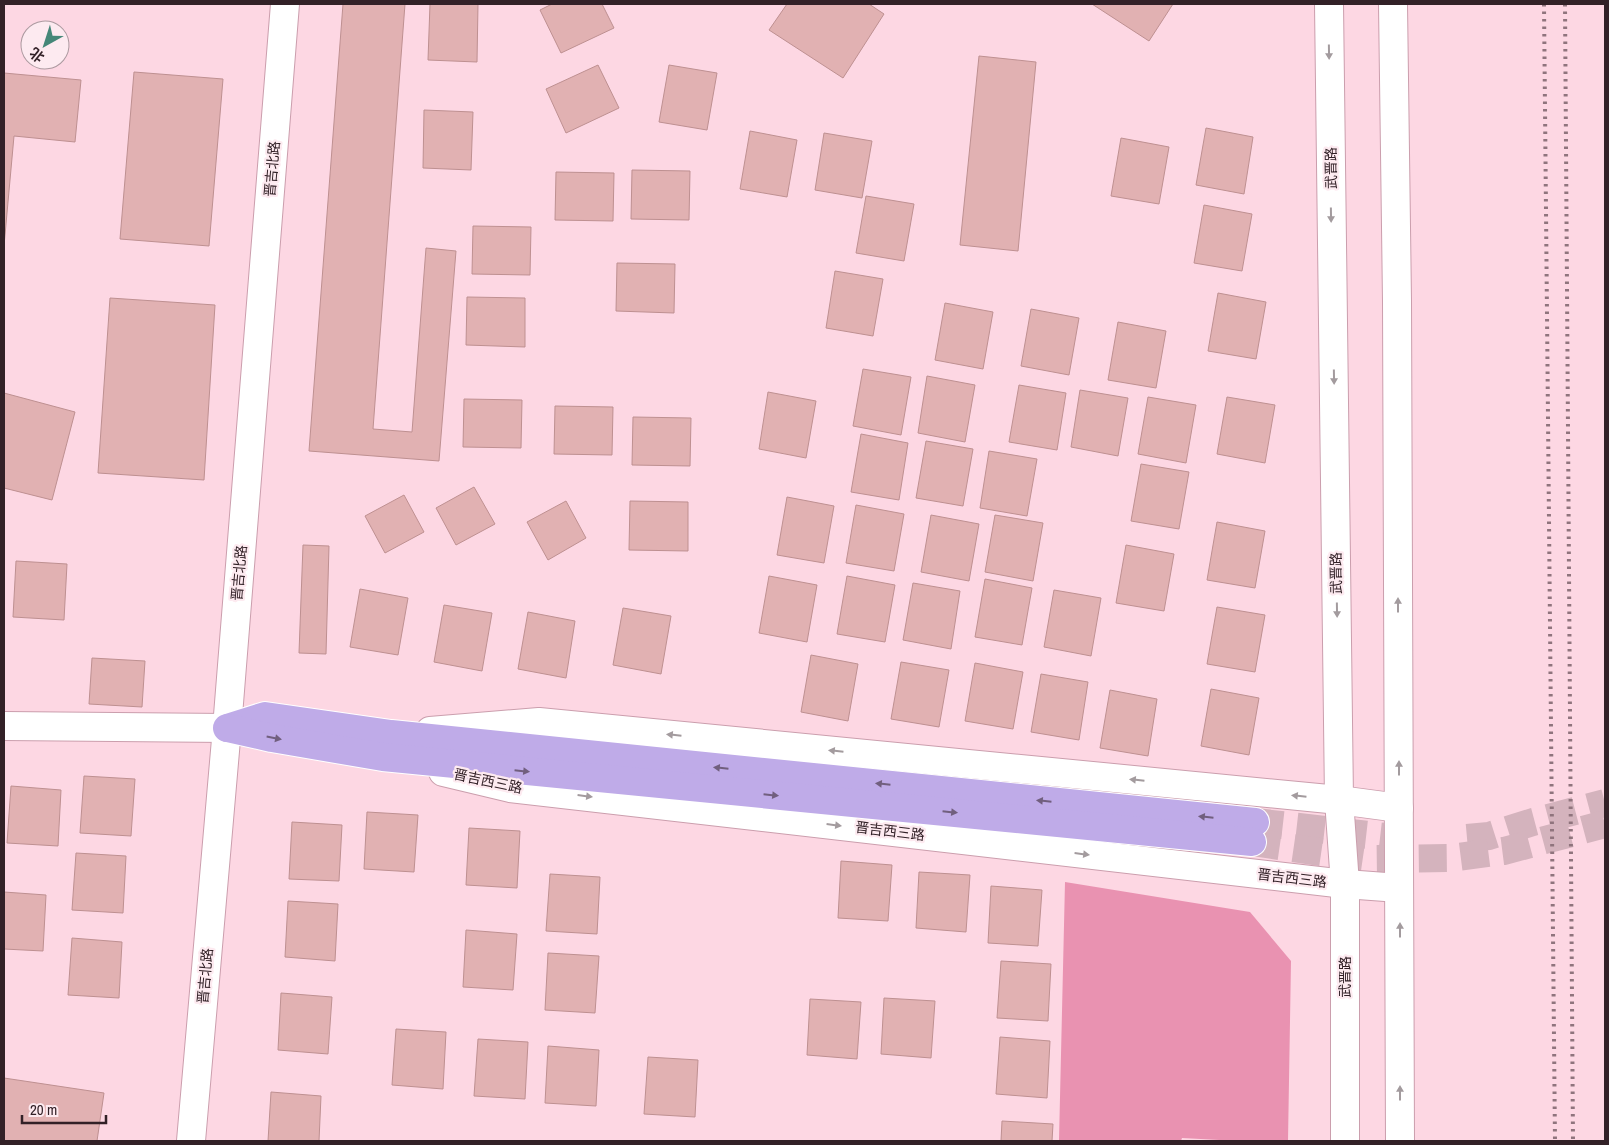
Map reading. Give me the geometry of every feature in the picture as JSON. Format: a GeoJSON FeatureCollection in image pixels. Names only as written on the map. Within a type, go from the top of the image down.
{"type":"FeatureCollection","features":[{"type":"Feature","properties":{"kind":"main road","name":"晋吉西三路"},"geometry":{"type":"LineString","coordinates":[[227,728],[265,716],[387,746],[1253,832]]}},
{"type":"Feature","properties":{"kind":"street","name":"晋吉北路"},"geometry":{"type":"LineString","coordinates":[[191,1141],[227,728],[285,4]]}},
{"type":"Feature","properties":{"kind":"street","name":"武晋路"},"geometry":{"type":"LineString","coordinates":[[1329,4],[1339,800],[1345,884],[1345,1141]]}},
{"type":"Feature","properties":{"kind":"street"},"geometry":{"type":"LineString","coordinates":[[1393,4],[1397,311],[1400,1141]]}},
{"type":"Feature","properties":{"kind":"street","name":"晋吉西三路"},"geometry":{"type":"LineString","coordinates":[[387,746],[538,722],[1339,800],[1399,808]]}},
{"type":"Feature","properties":{"kind":"street"},"geometry":{"type":"LineString","coordinates":[[4,726],[227,728]]}},
{"type":"Feature","properties":{"kind":"street","name":"晋吉西三路"},"geometry":{"type":"LineString","coordinates":[[387,746],[510,788],[1345,884],[1400,888]]}},
{"type":"Feature","properties":{"kind":"shaded area"},"geometry":{"type":"Polygon","coordinates":[[[1065,882],[1250,912],[1291,961],[1288,1141],[1182,1138],[1181,1141],[1059,1141],[1065,882]]]}},
{"type":"Feature","properties":{"kind":"building"},"geometry":{"type":"Polygon","coordinates":[[[343,4],[405,4],[373,429],[412,432],[426,248],[456,251],[439,461],[309,451],[343,4]]]}},
{"type":"Feature","properties":{"kind":"building"},"geometry":{"type":"Polygon","coordinates":[[[430,4],[478,4],[477,62],[428,60],[430,4]]]}},
{"type":"Feature","properties":{"kind":"building"},"geometry":{"type":"Polygon","coordinates":[[[552,4],[602,4],[614,28],[561,53],[540,10],[552,4]]]}},
{"type":"Feature","properties":{"kind":"building"},"geometry":{"type":"Polygon","coordinates":[[[787,4],[869,4],[884,14],[843,78],[769,30],[787,4]]]}},
{"type":"Feature","properties":{"kind":"building"},"geometry":{"type":"Polygon","coordinates":[[[1092,4],[1173,4],[1149,41],[1092,4]]]}},
{"type":"Feature","properties":{"kind":"building"},"geometry":{"type":"Polygon","coordinates":[[[979,56],[1036,62],[1018,251],[960,245],[979,56]]]}},
{"type":"Feature","properties":{"kind":"building"},"geometry":{"type":"Polygon","coordinates":[[[598,65],[619,108],[566,133],[546,89],[598,65]]]}},
{"type":"Feature","properties":{"kind":"building"},"geometry":{"type":"Polygon","coordinates":[[[669,65],[717,73],[707,130],[659,122],[669,65]]]}},
{"type":"Feature","properties":{"kind":"building"},"geometry":{"type":"Polygon","coordinates":[[[134,72],[223,79],[209,246],[120,239],[134,72]]]}},
{"type":"Feature","properties":{"kind":"building"},"geometry":{"type":"Polygon","coordinates":[[[4,73],[81,80],[75,142],[14,136],[4,246],[4,73]]]}},
{"type":"Feature","properties":{"kind":"building"},"geometry":{"type":"Polygon","coordinates":[[[424,110],[473,112],[471,170],[423,168],[424,110]]]}},
{"type":"Feature","properties":{"kind":"building"},"geometry":{"type":"Polygon","coordinates":[[[1206,128],[1253,137],[1244,194],[1196,185],[1206,128]]]}},
{"type":"Feature","properties":{"kind":"building"},"geometry":{"type":"Polygon","coordinates":[[[750,131],[797,140],[787,197],[740,189],[750,131]]]}},
{"type":"Feature","properties":{"kind":"building"},"geometry":{"type":"Polygon","coordinates":[[[824,133],[872,141],[862,198],[815,190],[824,133]]]}},
{"type":"Feature","properties":{"kind":"building"},"geometry":{"type":"Polygon","coordinates":[[[1121,138],[1169,147],[1159,204],[1111,196],[1121,138]]]}},
{"type":"Feature","properties":{"kind":"building"},"geometry":{"type":"Polygon","coordinates":[[[632,170],[690,171],[689,220],[631,219],[632,170]]]}},
{"type":"Feature","properties":{"kind":"building"},"geometry":{"type":"Polygon","coordinates":[[[556,172],[614,173],[613,221],[555,220],[556,172]]]}},
{"type":"Feature","properties":{"kind":"building"},"geometry":{"type":"Polygon","coordinates":[[[866,196],[914,204],[904,261],[856,253],[866,196]]]}},
{"type":"Feature","properties":{"kind":"building"},"geometry":{"type":"Polygon","coordinates":[[[1204,205],[1252,214],[1242,271],[1194,263],[1204,205]]]}},
{"type":"Feature","properties":{"kind":"building"},"geometry":{"type":"Polygon","coordinates":[[[473,226],[531,227],[530,275],[472,274],[473,226]]]}},
{"type":"Feature","properties":{"kind":"building"},"geometry":{"type":"Polygon","coordinates":[[[617,263],[675,264],[674,313],[616,311],[617,263]]]}},
{"type":"Feature","properties":{"kind":"building"},"geometry":{"type":"Polygon","coordinates":[[[835,271],[883,279],[873,336],[826,328],[835,271]]]}},
{"type":"Feature","properties":{"kind":"building"},"geometry":{"type":"Polygon","coordinates":[[[1218,293],[1266,302],[1256,359],[1208,351],[1218,293]]]}},
{"type":"Feature","properties":{"kind":"building"},"geometry":{"type":"Polygon","coordinates":[[[467,297],[525,298],[525,347],[466,345],[467,297]]]}},
{"type":"Feature","properties":{"kind":"building"},"geometry":{"type":"Polygon","coordinates":[[[110,298],[215,305],[204,480],[98,473],[110,298]]]}},
{"type":"Feature","properties":{"kind":"building"},"geometry":{"type":"Polygon","coordinates":[[[945,303],[993,312],[983,369],[935,360],[945,303]]]}},
{"type":"Feature","properties":{"kind":"building"},"geometry":{"type":"Polygon","coordinates":[[[1031,309],[1079,318],[1069,375],[1021,366],[1031,309]]]}},
{"type":"Feature","properties":{"kind":"building"},"geometry":{"type":"Polygon","coordinates":[[[1118,322],[1166,331],[1156,388],[1108,380],[1118,322]]]}},
{"type":"Feature","properties":{"kind":"building"},"geometry":{"type":"Polygon","coordinates":[[[863,369],[911,377],[901,435],[853,426],[863,369]]]}},
{"type":"Feature","properties":{"kind":"building"},"geometry":{"type":"Polygon","coordinates":[[[927,376],[975,385],[965,442],[918,433],[927,376]]]}},
{"type":"Feature","properties":{"kind":"building"},"geometry":{"type":"Polygon","coordinates":[[[1019,385],[1066,393],[1057,450],[1009,442],[1019,385]]]}},
{"type":"Feature","properties":{"kind":"building"},"geometry":{"type":"Polygon","coordinates":[[[1080,390],[1128,398],[1118,456],[1071,447],[1080,390]]]}},
{"type":"Feature","properties":{"kind":"building"},"geometry":{"type":"Polygon","coordinates":[[[768,392],[816,401],[806,458],[759,449],[768,392]]]}},
{"type":"Feature","properties":{"kind":"building"},"geometry":{"type":"Polygon","coordinates":[[[4,393],[75,412],[52,500],[4,488],[4,393]]]}},
{"type":"Feature","properties":{"kind":"building"},"geometry":{"type":"Polygon","coordinates":[[[1148,397],[1196,405],[1186,463],[1138,454],[1148,397]]]}},
{"type":"Feature","properties":{"kind":"building"},"geometry":{"type":"Polygon","coordinates":[[[1227,397],[1275,405],[1265,463],[1217,454],[1227,397]]]}},
{"type":"Feature","properties":{"kind":"building"},"geometry":{"type":"Polygon","coordinates":[[[464,399],[522,400],[521,448],[463,447],[464,399]]]}},
{"type":"Feature","properties":{"kind":"building"},"geometry":{"type":"Polygon","coordinates":[[[555,406],[613,407],[612,455],[554,454],[555,406]]]}},
{"type":"Feature","properties":{"kind":"building"},"geometry":{"type":"Polygon","coordinates":[[[633,417],[691,418],[690,466],[632,465],[633,417]]]}},
{"type":"Feature","properties":{"kind":"building"},"geometry":{"type":"Polygon","coordinates":[[[861,434],[908,443],[899,500],[851,492],[861,434]]]}},
{"type":"Feature","properties":{"kind":"building"},"geometry":{"type":"Polygon","coordinates":[[[926,441],[973,449],[963,506],[916,498],[926,441]]]}},
{"type":"Feature","properties":{"kind":"building"},"geometry":{"type":"Polygon","coordinates":[[[989,451],[1037,459],[1027,516],[980,508],[989,451]]]}},
{"type":"Feature","properties":{"kind":"building"},"geometry":{"type":"Polygon","coordinates":[[[1141,464],[1189,472],[1179,529],[1131,521],[1141,464]]]}},
{"type":"Feature","properties":{"kind":"building"},"geometry":{"type":"Polygon","coordinates":[[[474,487],[495,524],[456,545],[436,508],[474,487]]]}},
{"type":"Feature","properties":{"kind":"building"},"geometry":{"type":"Polygon","coordinates":[[[404,495],[424,532],[385,553],[365,516],[404,495]]]}},
{"type":"Feature","properties":{"kind":"building"},"geometry":{"type":"Polygon","coordinates":[[[787,497],[834,506],[824,563],[777,555],[787,497]]]}},
{"type":"Feature","properties":{"kind":"building"},"geometry":{"type":"Polygon","coordinates":[[[566,501],[586,538],[548,560],[527,522],[566,501]]]}},
{"type":"Feature","properties":{"kind":"building"},"geometry":{"type":"Polygon","coordinates":[[[630,501],[688,502],[688,551],[629,550],[630,501]]]}},
{"type":"Feature","properties":{"kind":"building"},"geometry":{"type":"Polygon","coordinates":[[[856,505],[904,514],[894,571],[846,563],[856,505]]]}},
{"type":"Feature","properties":{"kind":"building"},"geometry":{"type":"Polygon","coordinates":[[[931,515],[979,524],[969,581],[921,572],[931,515]]]}},
{"type":"Feature","properties":{"kind":"building"},"geometry":{"type":"Polygon","coordinates":[[[995,515],[1043,523],[1033,581],[985,572],[995,515]]]}},
{"type":"Feature","properties":{"kind":"building"},"geometry":{"type":"Polygon","coordinates":[[[1217,522],[1265,531],[1255,588],[1207,580],[1217,522]]]}},
{"type":"Feature","properties":{"kind":"building"},"geometry":{"type":"Polygon","coordinates":[[[303,545],[329,546],[326,654],[299,653],[303,545]]]}},
{"type":"Feature","properties":{"kind":"building"},"geometry":{"type":"Polygon","coordinates":[[[1126,545],[1174,554],[1164,611],[1116,603],[1126,545]]]}},
{"type":"Feature","properties":{"kind":"building"},"geometry":{"type":"Polygon","coordinates":[[[16,561],[67,564],[64,620],[13,617],[16,561]]]}},
{"type":"Feature","properties":{"kind":"building"},"geometry":{"type":"Polygon","coordinates":[[[769,576],[817,585],[807,642],[759,633],[769,576]]]}},
{"type":"Feature","properties":{"kind":"building"},"geometry":{"type":"Polygon","coordinates":[[[847,576],[895,585],[885,642],[837,634],[847,576]]]}},
{"type":"Feature","properties":{"kind":"building"},"geometry":{"type":"Polygon","coordinates":[[[985,579],[1032,588],[1022,645],[975,637],[985,579]]]}},
{"type":"Feature","properties":{"kind":"building"},"geometry":{"type":"Polygon","coordinates":[[[913,583],[960,591],[951,649],[903,640],[913,583]]]}},
{"type":"Feature","properties":{"kind":"building"},"geometry":{"type":"Polygon","coordinates":[[[360,589],[408,598],[398,655],[350,647],[360,589]]]}},
{"type":"Feature","properties":{"kind":"building"},"geometry":{"type":"Polygon","coordinates":[[[1054,590],[1101,598],[1091,656],[1044,647],[1054,590]]]}},
{"type":"Feature","properties":{"kind":"building"},"geometry":{"type":"Polygon","coordinates":[[[444,605],[492,613],[482,671],[434,662],[444,605]]]}},
{"type":"Feature","properties":{"kind":"building"},"geometry":{"type":"Polygon","coordinates":[[[1217,607],[1265,615],[1255,672],[1207,664],[1217,607]]]}},
{"type":"Feature","properties":{"kind":"building"},"geometry":{"type":"Polygon","coordinates":[[[623,608],[671,616],[661,674],[613,665],[623,608]]]}},
{"type":"Feature","properties":{"kind":"building"},"geometry":{"type":"Polygon","coordinates":[[[528,612],[575,621],[566,678],[518,669],[528,612]]]}},
{"type":"Feature","properties":{"kind":"building"},"geometry":{"type":"Polygon","coordinates":[[[811,655],[858,664],[848,721],[801,712],[811,655]]]}},
{"type":"Feature","properties":{"kind":"building"},"geometry":{"type":"Polygon","coordinates":[[[92,658],[145,661],[142,707],[89,704],[92,658]]]}},
{"type":"Feature","properties":{"kind":"building"},"geometry":{"type":"Polygon","coordinates":[[[901,662],[949,670],[939,727],[891,719],[901,662]]]}},
{"type":"Feature","properties":{"kind":"building"},"geometry":{"type":"Polygon","coordinates":[[[975,663],[1023,672],[1013,729],[965,721],[975,663]]]}},
{"type":"Feature","properties":{"kind":"building"},"geometry":{"type":"Polygon","coordinates":[[[1041,674],[1088,682],[1079,740],[1031,732],[1041,674]]]}},
{"type":"Feature","properties":{"kind":"building"},"geometry":{"type":"Polygon","coordinates":[[[1211,689],[1259,698],[1249,755],[1201,746],[1211,689]]]}},
{"type":"Feature","properties":{"kind":"building"},"geometry":{"type":"Polygon","coordinates":[[[1110,690],[1157,699],[1148,756],[1100,748],[1110,690]]]}},
{"type":"Feature","properties":{"kind":"building"},"geometry":{"type":"Polygon","coordinates":[[[84,776],[135,779],[131,836],[80,833],[84,776]]]}},
{"type":"Feature","properties":{"kind":"building"},"geometry":{"type":"Polygon","coordinates":[[[11,786],[61,790],[58,846],[7,843],[11,786]]]}},
{"type":"Feature","properties":{"kind":"building"},"geometry":{"type":"Polygon","coordinates":[[[367,812],[418,815],[414,872],[364,869],[367,812]]]}},
{"type":"Feature","properties":{"kind":"building"},"geometry":{"type":"Polygon","coordinates":[[[292,822],[342,825],[339,881],[289,879],[292,822]]]}},
{"type":"Feature","properties":{"kind":"building"},"geometry":{"type":"Polygon","coordinates":[[[469,828],[520,831],[517,888],[466,885],[469,828]]]}},
{"type":"Feature","properties":{"kind":"building"},"geometry":{"type":"Polygon","coordinates":[[[76,853],[126,856],[123,913],[72,910],[76,853]]]}},
{"type":"Feature","properties":{"kind":"building"},"geometry":{"type":"Polygon","coordinates":[[[841,861],[892,865],[888,921],[838,918],[841,861]]]}},
{"type":"Feature","properties":{"kind":"building"},"geometry":{"type":"Polygon","coordinates":[[[919,872],[970,875],[966,932],[916,928],[919,872]]]}},
{"type":"Feature","properties":{"kind":"building"},"geometry":{"type":"Polygon","coordinates":[[[550,874],[600,877],[597,934],[546,931],[550,874]]]}},
{"type":"Feature","properties":{"kind":"building"},"geometry":{"type":"Polygon","coordinates":[[[991,886],[1042,890],[1038,946],[988,943],[991,886]]]}},
{"type":"Feature","properties":{"kind":"building"},"geometry":{"type":"Polygon","coordinates":[[[4,892],[46,895],[43,951],[4,949],[4,892]]]}},
{"type":"Feature","properties":{"kind":"building"},"geometry":{"type":"Polygon","coordinates":[[[288,901],[338,904],[335,961],[285,957],[288,901]]]}},
{"type":"Feature","properties":{"kind":"building"},"geometry":{"type":"Polygon","coordinates":[[[466,930],[517,934],[513,990],[463,987],[466,930]]]}},
{"type":"Feature","properties":{"kind":"building"},"geometry":{"type":"Polygon","coordinates":[[[72,938],[122,942],[119,998],[68,995],[72,938]]]}},
{"type":"Feature","properties":{"kind":"building"},"geometry":{"type":"Polygon","coordinates":[[[548,953],[599,956],[595,1013],[545,1010],[548,953]]]}},
{"type":"Feature","properties":{"kind":"building"},"geometry":{"type":"Polygon","coordinates":[[[1001,961],[1051,964],[1048,1021],[997,1018],[1001,961]]]}},
{"type":"Feature","properties":{"kind":"building"},"geometry":{"type":"Polygon","coordinates":[[[281,993],[332,997],[328,1054],[278,1050],[281,993]]]}},
{"type":"Feature","properties":{"kind":"building"},"geometry":{"type":"Polygon","coordinates":[[[884,998],[935,1001],[931,1058],[881,1054],[884,998]]]}},
{"type":"Feature","properties":{"kind":"building"},"geometry":{"type":"Polygon","coordinates":[[[810,999],[861,1002],[857,1059],[807,1055],[810,999]]]}},
{"type":"Feature","properties":{"kind":"building"},"geometry":{"type":"Polygon","coordinates":[[[396,1029],[446,1032],[443,1089],[392,1085],[396,1029]]]}},
{"type":"Feature","properties":{"kind":"building"},"geometry":{"type":"Polygon","coordinates":[[[1000,1037],[1050,1041],[1047,1098],[996,1094],[1000,1037]]]}},
{"type":"Feature","properties":{"kind":"building"},"geometry":{"type":"Polygon","coordinates":[[[478,1039],[528,1042],[525,1099],[474,1096],[478,1039]]]}},
{"type":"Feature","properties":{"kind":"building"},"geometry":{"type":"Polygon","coordinates":[[[548,1046],[599,1050],[596,1106],[545,1103],[548,1046]]]}},
{"type":"Feature","properties":{"kind":"building"},"geometry":{"type":"Polygon","coordinates":[[[648,1057],[698,1060],[695,1117],[644,1114],[648,1057]]]}},
{"type":"Feature","properties":{"kind":"building"},"geometry":{"type":"Polygon","coordinates":[[[4,1078],[104,1093],[97,1141],[4,1141],[4,1078]]]}},
{"type":"Feature","properties":{"kind":"building"},"geometry":{"type":"Polygon","coordinates":[[[271,1092],[321,1096],[319,1141],[268,1141],[271,1092]]]}},
{"type":"Feature","properties":{"kind":"building"},"geometry":{"type":"Polygon","coordinates":[[[1002,1121],[1053,1124],[1052,1141],[1001,1141],[1002,1121]]]}},
{"type":"Feature","properties":{"kind":"tunnel"},"geometry":{"type":"LineString","coordinates":[[1467,838],[1489,836],[1605,803]]}},
{"type":"Feature","properties":{"kind":"tunnel"},"geometry":{"type":"LineString","coordinates":[[1255,822],[1421,841]]}},
{"type":"Feature","properties":{"kind":"tunnel"},"geometry":{"type":"LineString","coordinates":[[1252,842],[1369,859],[1449,858],[1504,851],[1605,824]]}},
{"type":"Feature","properties":{"kind":"railway"},"geometry":{"type":"LineString","coordinates":[[1544,4],[1555,1141]]}},
{"type":"Feature","properties":{"kind":"railway"},"geometry":{"type":"LineString","coordinates":[[1565,4],[1573,1141]]}}]}
